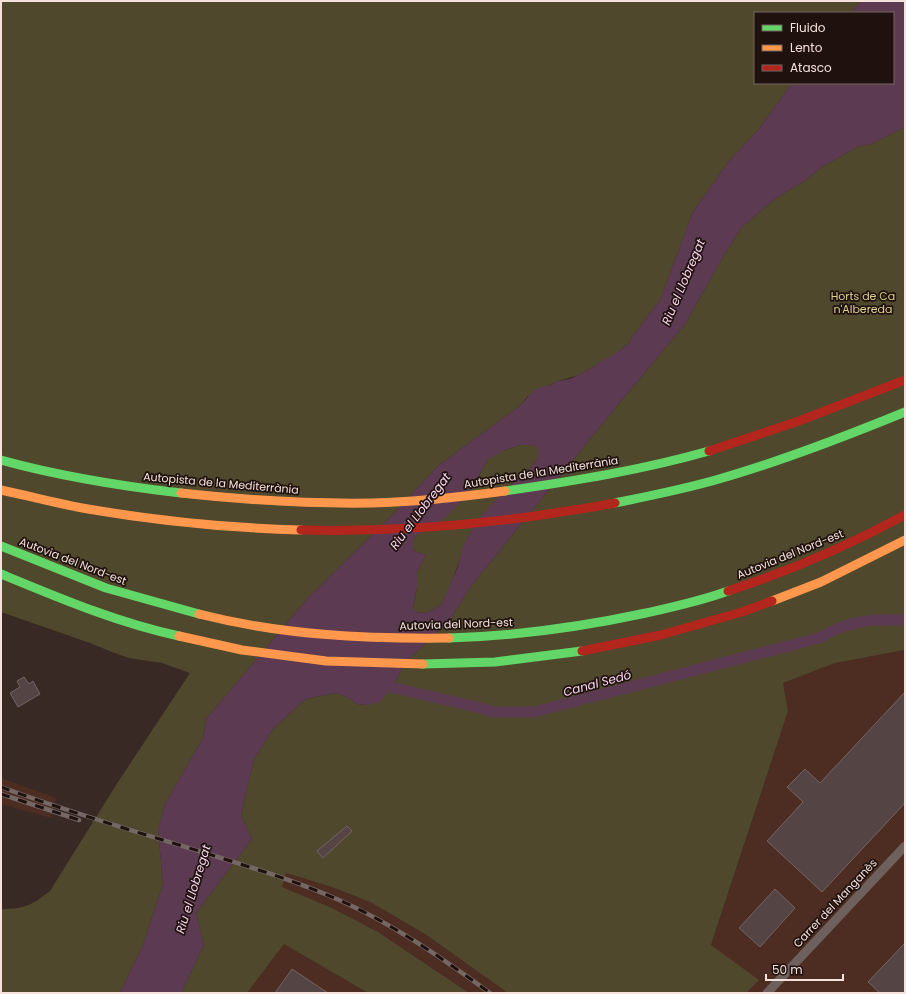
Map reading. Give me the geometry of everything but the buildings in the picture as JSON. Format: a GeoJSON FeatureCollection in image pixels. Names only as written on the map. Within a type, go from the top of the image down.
{"type":"FeatureCollection","features":[{"type":"Feature","properties":{"kind":"highway","name":"Autopista de la Mediterrània"},"geometry":{"type":"LineString","coordinates":[[1,460],[132,488],[181,494],[254,500],[351,503],[415,500],[565,482],[688,457],[799,421],[905,380]]}},
{"type":"Feature","properties":{"kind":"highway"},"geometry":{"type":"LineString","coordinates":[[1,490],[70,506],[130,516],[239,528],[355,531],[456,526],[597,507],[691,486],[787,458],[905,412]]}},
{"type":"Feature","properties":{"kind":"highway","name":"Autovia del Nord-est"},"geometry":{"type":"LineString","coordinates":[[1,546],[108,589],[186,611],[239,623],[284,630],[376,638],[433,639],[523,633],[575,626],[628,617],[678,605],[726,592],[777,575],[828,554],[905,515]]}},
{"type":"Feature","properties":{"kind":"highway"},"geometry":{"type":"LineString","coordinates":[[1,574],[69,602],[108,616],[161,632],[212,644],[259,652],[335,661],[454,665],[508,661],[564,654],[648,638],[727,616],[821,582],[905,540]]}},
{"type":"Feature","properties":{"kind":"street","name":"Carrer del Manganès"},"geometry":{"type":"LineString","coordinates":[[767,993],[905,846]]}},
{"type":"Feature","properties":{"kind":"shaded area"},"geometry":{"type":"Polygon","coordinates":[[[905,650],[905,993],[746,993],[711,946],[788,711],[783,683],[835,663],[905,650]]]}},
{"type":"Feature","properties":{"kind":"shaded area"},"geometry":{"type":"Polygon","coordinates":[[[1,778],[56,798],[51,818],[1,804],[1,778]]]}},
{"type":"Feature","properties":{"kind":"shaded area"},"geometry":{"type":"Polygon","coordinates":[[[286,873],[332,887],[370,902],[425,934],[508,993],[469,993],[378,932],[332,908],[281,887],[286,873]]]}},
{"type":"Feature","properties":{"kind":"shaded area"},"geometry":{"type":"Polygon","coordinates":[[[284,944],[368,993],[247,993],[284,944]]]}},
{"type":"Feature","properties":{"kind":"green space"},"geometry":{"type":"Polygon","coordinates":[[[1,1],[861,1],[852,12],[754,12],[754,84],[791,84],[759,129],[729,161],[693,212],[660,300],[629,343],[614,355],[579,375],[558,381],[527,397],[521,405],[439,465],[391,516],[308,598],[206,719],[203,738],[166,802],[158,829],[163,884],[143,945],[120,993],[1,993],[1,909],[16,908],[28,905],[50,891],[118,782],[190,673],[162,663],[129,658],[1,612],[1,1]]]}},
{"type":"Feature","properties":{"kind":"green space","name":"Horts de Ca n'Albereda"},"geometry":{"type":"Polygon","coordinates":[[[905,127],[905,650],[835,663],[783,683],[788,711],[711,945],[759,980],[746,993],[508,993],[425,934],[370,902],[332,887],[286,873],[282,887],[332,908],[378,932],[469,993],[368,993],[284,944],[247,993],[181,993],[204,945],[196,913],[252,839],[241,815],[254,759],[273,729],[305,700],[337,693],[347,697],[357,704],[367,705],[386,693],[393,686],[405,663],[449,621],[471,586],[685,324],[742,227],[776,198],[806,180],[822,167],[860,146],[871,144],[905,127]]]}},
{"type":"Feature","properties":{"kind":"green space"},"geometry":{"type":"Polygon","coordinates":[[[520,445],[532,445],[538,447],[538,458],[528,471],[512,483],[476,524],[468,537],[452,581],[441,605],[426,613],[416,612],[413,608],[417,588],[417,572],[426,555],[413,549],[413,541],[416,536],[477,479],[488,459],[497,453],[520,445]]]}},
{"type":"Feature","properties":{"kind":"water","name":"Riu el Llobregat"},"geometry":{"type":"Polygon","coordinates":[[[861,1],[905,1],[905,127],[871,144],[860,146],[822,167],[806,180],[776,198],[742,227],[685,324],[471,586],[449,621],[405,663],[393,686],[380,702],[367,705],[357,704],[347,697],[337,693],[315,697],[305,700],[273,729],[254,759],[241,815],[252,839],[196,913],[204,945],[181,993],[120,993],[143,945],[163,884],[158,829],[166,802],[203,738],[206,719],[308,598],[391,516],[439,465],[521,405],[534,390],[544,386],[549,386],[558,381],[570,379],[588,370],[629,343],[660,300],[693,212],[729,161],[759,129],[791,84],[894,84],[894,12],[852,12],[861,1]],[[520,445],[503,451],[488,459],[477,479],[462,500],[447,516],[416,536],[413,541],[413,549],[426,555],[417,572],[417,588],[413,607],[416,612],[426,613],[441,605],[457,569],[464,544],[479,518],[508,487],[528,471],[538,458],[538,447],[532,445],[520,445]]]}},
{"type":"Feature","properties":{"kind":"waterway","name":"Canal Sedó"},"geometry":{"type":"LineString","coordinates":[[377,684],[493,712],[534,712],[819,638],[841,627],[851,624],[881,620],[905,620]]}},
{"type":"Feature","properties":{"kind":"railway"},"geometry":{"type":"LineString","coordinates":[[1,787],[75,813],[270,874],[339,900],[359,909],[398,931],[454,967],[490,993]]}},
{"type":"Feature","properties":{"kind":"railway"},"geometry":{"type":"LineString","coordinates":[[1,794],[79,820]]}},
{"type":"Feature","properties":{"kind":"traffic: fast"},"geometry":{"type":"LineString","coordinates":[[615,503],[693,486],[743,472],[813,448],[905,412]]}},
{"type":"Feature","properties":{"kind":"traffic: fast"},"geometry":{"type":"LineString","coordinates":[[505,491],[608,474],[659,464],[709,451]]}},
{"type":"Feature","properties":{"kind":"traffic: fast"},"geometry":{"type":"LineString","coordinates":[[1,460],[90,480],[181,493]]}},
{"type":"Feature","properties":{"kind":"traffic: fast"},"geometry":{"type":"LineString","coordinates":[[1,546],[106,588],[199,614]]}},
{"type":"Feature","properties":{"kind":"traffic: fast"},"geometry":{"type":"LineString","coordinates":[[1,574],[111,617],[156,631],[179,636]]}},
{"type":"Feature","properties":{"kind":"traffic: fast"},"geometry":{"type":"LineString","coordinates":[[449,638],[523,633],[597,623],[677,606],[728,591]]}},
{"type":"Feature","properties":{"kind":"traffic: fast"},"geometry":{"type":"LineString","coordinates":[[423,664],[495,662],[582,651]]}},
{"type":"Feature","properties":{"kind":"traffic: slow"},"geometry":{"type":"LineString","coordinates":[[1,490],[77,507],[141,517],[220,526],[301,530]]}},
{"type":"Feature","properties":{"kind":"traffic: slow"},"geometry":{"type":"LineString","coordinates":[[181,493],[276,501],[372,503],[405,502],[505,491]]}},
{"type":"Feature","properties":{"kind":"traffic: slow"},"geometry":{"type":"LineString","coordinates":[[772,601],[821,582],[905,540]]}},
{"type":"Feature","properties":{"kind":"traffic: slow"},"geometry":{"type":"LineString","coordinates":[[199,614],[261,627],[323,634],[386,638],[449,638]]}},
{"type":"Feature","properties":{"kind":"traffic: slow"},"geometry":{"type":"LineString","coordinates":[[179,636],[242,650],[326,661],[423,664]]}},
{"type":"Feature","properties":{"kind":"traffic: jam"},"geometry":{"type":"LineString","coordinates":[[709,451],[799,421],[905,380]]}},
{"type":"Feature","properties":{"kind":"traffic: jam"},"geometry":{"type":"LineString","coordinates":[[301,530],[397,529],[460,525],[523,518],[615,503]]}},
{"type":"Feature","properties":{"kind":"traffic: jam"},"geometry":{"type":"LineString","coordinates":[[728,591],[774,575],[818,557],[905,515]]}},
{"type":"Feature","properties":{"kind":"traffic: jam"},"geometry":{"type":"LineString","coordinates":[[582,651],[661,635],[742,612],[772,601]]}}]}
